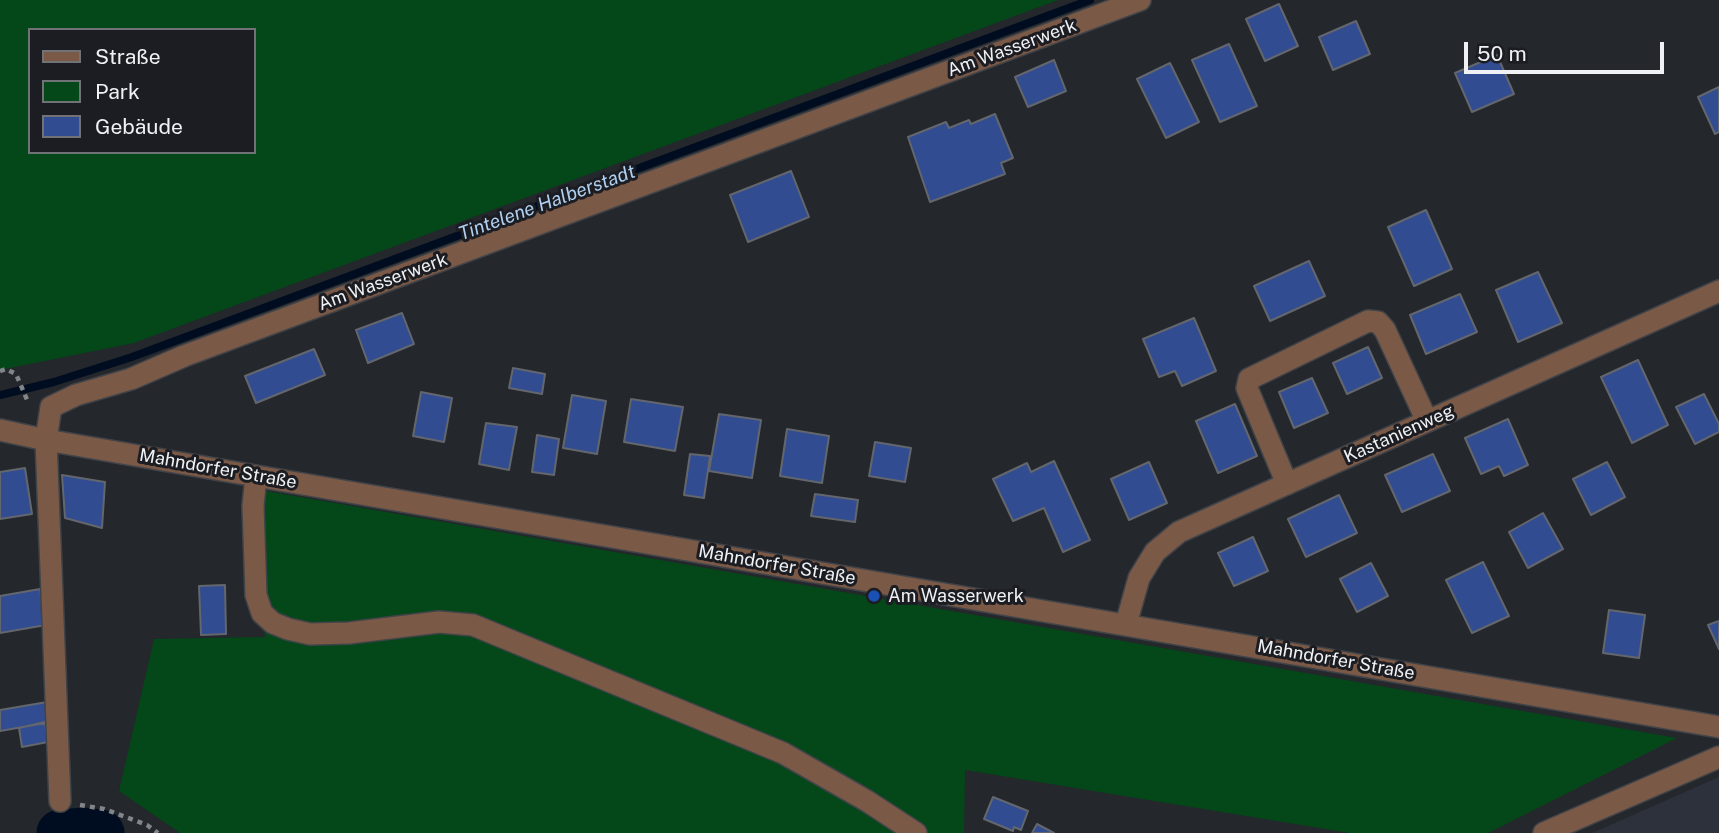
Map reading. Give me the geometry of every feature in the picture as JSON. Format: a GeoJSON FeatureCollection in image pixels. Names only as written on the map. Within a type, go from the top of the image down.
{"type":"FeatureCollection","features":[{"type":"Feature","properties":{"kind":"street","name":"Am Wasserwerk"},"geometry":{"type":"LineString","coordinates":[[46,440],[51,407],[76,395],[131,379],[197,351],[1140,0]]}},
{"type":"Feature","properties":{"kind":"street","name":"Kastanienweg"},"geometry":{"type":"LineString","coordinates":[[1126,624],[1139,578],[1155,552],[1179,533],[1719,291]]}},
{"type":"Feature","properties":{"kind":"street"},"geometry":{"type":"LineString","coordinates":[[1287,484],[1247,388],[1249,379],[1368,321],[1378,323],[1385,330],[1427,421]]}},
{"type":"Feature","properties":{"kind":"street","name":"Mahndorfer Straße"},"geometry":{"type":"LineString","coordinates":[[0,430],[1719,727]]}},
{"type":"Feature","properties":{"kind":"street"},"geometry":{"type":"LineString","coordinates":[[46,440],[60,801]]}},
{"type":"Feature","properties":{"kind":"street"},"geometry":{"type":"LineString","coordinates":[[256,476],[253,506],[256,595],[262,612],[273,623],[310,634],[349,634],[439,622],[473,625],[783,753],[867,801],[916,833]]}},
{"type":"Feature","properties":{"kind":"street"},"geometry":{"type":"LineString","coordinates":[[1544,833],[1719,757]]}},
{"type":"Feature","properties":{"kind":"path"},"geometry":{"type":"LineString","coordinates":[[0,371],[6,369],[16,374],[25,396]]}},
{"type":"Feature","properties":{"kind":"path"},"geometry":{"type":"LineString","coordinates":[[60,801],[104,809],[147,825],[158,833]]}},
{"type":"Feature","properties":{"kind":"shaded area"},"geometry":{"type":"Polygon","coordinates":[[[1719,777],[1719,833],[1592,833],[1719,777]]]}},
{"type":"Feature","properties":{"kind":"green space"},"geometry":{"type":"Polygon","coordinates":[[[0,0],[1058,0],[134,343],[0,370],[0,0]]]}},
{"type":"Feature","properties":{"kind":"green space"},"geometry":{"type":"Polygon","coordinates":[[[249,488],[1677,738],[1488,833],[1350,833],[965,770],[964,833],[180,833],[119,791],[154,639],[265,637],[249,488]]]}},
{"type":"Feature","properties":{"kind":"building"},"geometry":{"type":"Polygon","coordinates":[[[1279,4],[1298,46],[1265,61],[1246,19],[1279,4]]]}},
{"type":"Feature","properties":{"kind":"building"},"geometry":{"type":"Polygon","coordinates":[[[1356,21],[1370,54],[1333,70],[1319,37],[1356,21]]]}},
{"type":"Feature","properties":{"kind":"building"},"geometry":{"type":"Polygon","coordinates":[[[1229,44],[1257,106],[1220,122],[1192,60],[1229,44]]]}},
{"type":"Feature","properties":{"kind":"building"},"geometry":{"type":"Polygon","coordinates":[[[1497,55],[1514,94],[1472,112],[1455,73],[1497,55]]]}},
{"type":"Feature","properties":{"kind":"building"},"geometry":{"type":"Polygon","coordinates":[[[1054,60],[1066,91],[1028,107],[1015,77],[1054,60]]]}},
{"type":"Feature","properties":{"kind":"building"},"geometry":{"type":"Polygon","coordinates":[[[1170,63],[1199,122],[1166,138],[1137,79],[1170,63]]]}},
{"type":"Feature","properties":{"kind":"building"},"geometry":{"type":"Polygon","coordinates":[[[1719,87],[1719,132],[1715,134],[1698,97],[1719,87]]]}},
{"type":"Feature","properties":{"kind":"building"},"geometry":{"type":"Polygon","coordinates":[[[995,114],[1013,158],[1001,163],[1005,174],[930,202],[908,137],[946,122],[949,128],[969,120],[971,124],[995,114]]]}},
{"type":"Feature","properties":{"kind":"building"},"geometry":{"type":"Polygon","coordinates":[[[791,171],[809,217],[748,242],[730,195],[791,171]]]}},
{"type":"Feature","properties":{"kind":"building"},"geometry":{"type":"Polygon","coordinates":[[[1426,210],[1452,269],[1414,286],[1388,227],[1426,210]]]}},
{"type":"Feature","properties":{"kind":"building"},"geometry":{"type":"Polygon","coordinates":[[[1309,261],[1325,296],[1270,321],[1254,286],[1309,261]]]}},
{"type":"Feature","properties":{"kind":"building"},"geometry":{"type":"Polygon","coordinates":[[[1538,272],[1562,323],[1518,342],[1496,290],[1538,272]]]}},
{"type":"Feature","properties":{"kind":"building"},"geometry":{"type":"Polygon","coordinates":[[[1460,294],[1477,332],[1426,354],[1410,315],[1460,294]]]}},
{"type":"Feature","properties":{"kind":"building"},"geometry":{"type":"Polygon","coordinates":[[[402,313],[414,344],[368,363],[356,330],[402,313]]]}},
{"type":"Feature","properties":{"kind":"building"},"geometry":{"type":"Polygon","coordinates":[[[1194,318],[1216,371],[1182,386],[1175,371],[1159,377],[1143,339],[1194,318]]]}},
{"type":"Feature","properties":{"kind":"building"},"geometry":{"type":"Polygon","coordinates":[[[1368,347],[1382,378],[1347,394],[1333,363],[1368,347]]]}},
{"type":"Feature","properties":{"kind":"building"},"geometry":{"type":"Polygon","coordinates":[[[314,349],[325,375],[256,403],[245,376],[314,349]]]}},
{"type":"Feature","properties":{"kind":"building"},"geometry":{"type":"Polygon","coordinates":[[[1638,360],[1668,425],[1632,443],[1601,377],[1638,360]]]}},
{"type":"Feature","properties":{"kind":"building"},"geometry":{"type":"Polygon","coordinates":[[[513,368],[545,374],[542,394],[509,388],[513,368]]]}},
{"type":"Feature","properties":{"kind":"building"},"geometry":{"type":"Polygon","coordinates":[[[1312,378],[1328,413],[1294,428],[1279,392],[1312,378]]]}},
{"type":"Feature","properties":{"kind":"building"},"geometry":{"type":"Polygon","coordinates":[[[421,392],[452,398],[444,442],[413,436],[421,392]]]}},
{"type":"Feature","properties":{"kind":"building"},"geometry":{"type":"Polygon","coordinates":[[[1704,394],[1719,424],[1719,432],[1695,444],[1676,407],[1704,394]]]}},
{"type":"Feature","properties":{"kind":"building"},"geometry":{"type":"Polygon","coordinates":[[[572,395],[606,401],[597,454],[563,448],[572,395]]]}},
{"type":"Feature","properties":{"kind":"building"},"geometry":{"type":"Polygon","coordinates":[[[631,399],[683,407],[675,451],[624,442],[631,399]]]}},
{"type":"Feature","properties":{"kind":"building"},"geometry":{"type":"Polygon","coordinates":[[[1235,404],[1257,456],[1218,473],[1196,421],[1235,404]]]}},
{"type":"Feature","properties":{"kind":"building"},"geometry":{"type":"Polygon","coordinates":[[[719,414],[761,420],[752,478],[709,471],[719,414]]]}},
{"type":"Feature","properties":{"kind":"building"},"geometry":{"type":"Polygon","coordinates":[[[1508,419],[1528,465],[1504,476],[1499,466],[1481,474],[1465,438],[1508,419]]]}},
{"type":"Feature","properties":{"kind":"building"},"geometry":{"type":"Polygon","coordinates":[[[486,423],[517,427],[509,470],[479,464],[486,423]]]}},
{"type":"Feature","properties":{"kind":"building"},"geometry":{"type":"Polygon","coordinates":[[[787,429],[829,436],[822,483],[780,476],[787,429]]]}},
{"type":"Feature","properties":{"kind":"building"},"geometry":{"type":"Polygon","coordinates":[[[537,435],[559,439],[554,475],[532,472],[537,435]]]}},
{"type":"Feature","properties":{"kind":"building"},"geometry":{"type":"Polygon","coordinates":[[[875,442],[911,448],[905,482],[869,476],[875,442]]]}},
{"type":"Feature","properties":{"kind":"building"},"geometry":{"type":"Polygon","coordinates":[[[690,454],[710,456],[704,498],[684,495],[690,454]]]}},
{"type":"Feature","properties":{"kind":"building"},"geometry":{"type":"Polygon","coordinates":[[[1433,454],[1450,491],[1402,512],[1385,475],[1433,454]]]}},
{"type":"Feature","properties":{"kind":"building"},"geometry":{"type":"Polygon","coordinates":[[[1054,461],[1090,540],[1063,552],[1044,508],[1013,521],[993,479],[1027,463],[1031,472],[1054,461]]]}},
{"type":"Feature","properties":{"kind":"building"},"geometry":{"type":"Polygon","coordinates":[[[1149,462],[1167,503],[1129,520],[1111,479],[1149,462]]]}},
{"type":"Feature","properties":{"kind":"building"},"geometry":{"type":"Polygon","coordinates":[[[1607,462],[1625,497],[1591,515],[1573,479],[1607,462]]]}},
{"type":"Feature","properties":{"kind":"building"},"geometry":{"type":"Polygon","coordinates":[[[25,468],[32,514],[0,519],[0,472],[25,468]]]}},
{"type":"Feature","properties":{"kind":"building"},"geometry":{"type":"Polygon","coordinates":[[[62,475],[105,482],[102,528],[65,518],[62,475]]]}},
{"type":"Feature","properties":{"kind":"building"},"geometry":{"type":"Polygon","coordinates":[[[815,494],[858,500],[855,522],[811,516],[815,494]]]}},
{"type":"Feature","properties":{"kind":"building"},"geometry":{"type":"Polygon","coordinates":[[[1339,495],[1357,533],[1306,557],[1288,519],[1339,495]]]}},
{"type":"Feature","properties":{"kind":"building"},"geometry":{"type":"Polygon","coordinates":[[[1543,513],[1563,549],[1528,568],[1509,532],[1543,513]]]}},
{"type":"Feature","properties":{"kind":"building"},"geometry":{"type":"Polygon","coordinates":[[[1253,537],[1268,571],[1234,586],[1218,553],[1253,537]]]}},
{"type":"Feature","properties":{"kind":"building"},"geometry":{"type":"Polygon","coordinates":[[[1483,562],[1509,616],[1472,633],[1446,580],[1483,562]]]}},
{"type":"Feature","properties":{"kind":"building"},"geometry":{"type":"Polygon","coordinates":[[[1371,563],[1388,596],[1357,612],[1340,579],[1371,563]]]}},
{"type":"Feature","properties":{"kind":"building"},"geometry":{"type":"Polygon","coordinates":[[[225,585],[226,634],[201,635],[199,586],[225,585]]]}},
{"type":"Feature","properties":{"kind":"building"},"geometry":{"type":"Polygon","coordinates":[[[40,589],[46,625],[0,633],[0,596],[40,589]]]}},
{"type":"Feature","properties":{"kind":"building"},"geometry":{"type":"Polygon","coordinates":[[[1609,610],[1645,615],[1639,658],[1603,653],[1609,610]]]}},
{"type":"Feature","properties":{"kind":"building"},"geometry":{"type":"Polygon","coordinates":[[[1719,621],[1719,649],[1708,625],[1719,621]]]}},
{"type":"Feature","properties":{"kind":"building"},"geometry":{"type":"Polygon","coordinates":[[[47,702],[51,722],[0,731],[0,710],[47,702]]]}},
{"type":"Feature","properties":{"kind":"building"},"geometry":{"type":"Polygon","coordinates":[[[45,722],[48,742],[22,747],[19,728],[45,722]]]}},
{"type":"Feature","properties":{"kind":"building"},"geometry":{"type":"Polygon","coordinates":[[[993,797],[1028,811],[1021,830],[1014,827],[1013,831],[984,819],[993,797]]]}},
{"type":"Feature","properties":{"kind":"building"},"geometry":{"type":"Polygon","coordinates":[[[1037,824],[1054,833],[1032,833],[1037,824]]]}},
{"type":"Feature","properties":{"kind":"waterway","name":"Tintelene Halberstadt"},"geometry":{"type":"LineString","coordinates":[[0,395],[54,382],[132,357],[1090,0]]}},
{"type":"Feature","properties":{"kind":"waterway"},"geometry":{"type":"LineString","coordinates":[[60,833],[101,833]]}},
{"type":"Feature","properties":{"kind":"place","name":"Am Wasserwerk"},"geometry":{"type":"Point","coordinates":[874,596]}}]}
